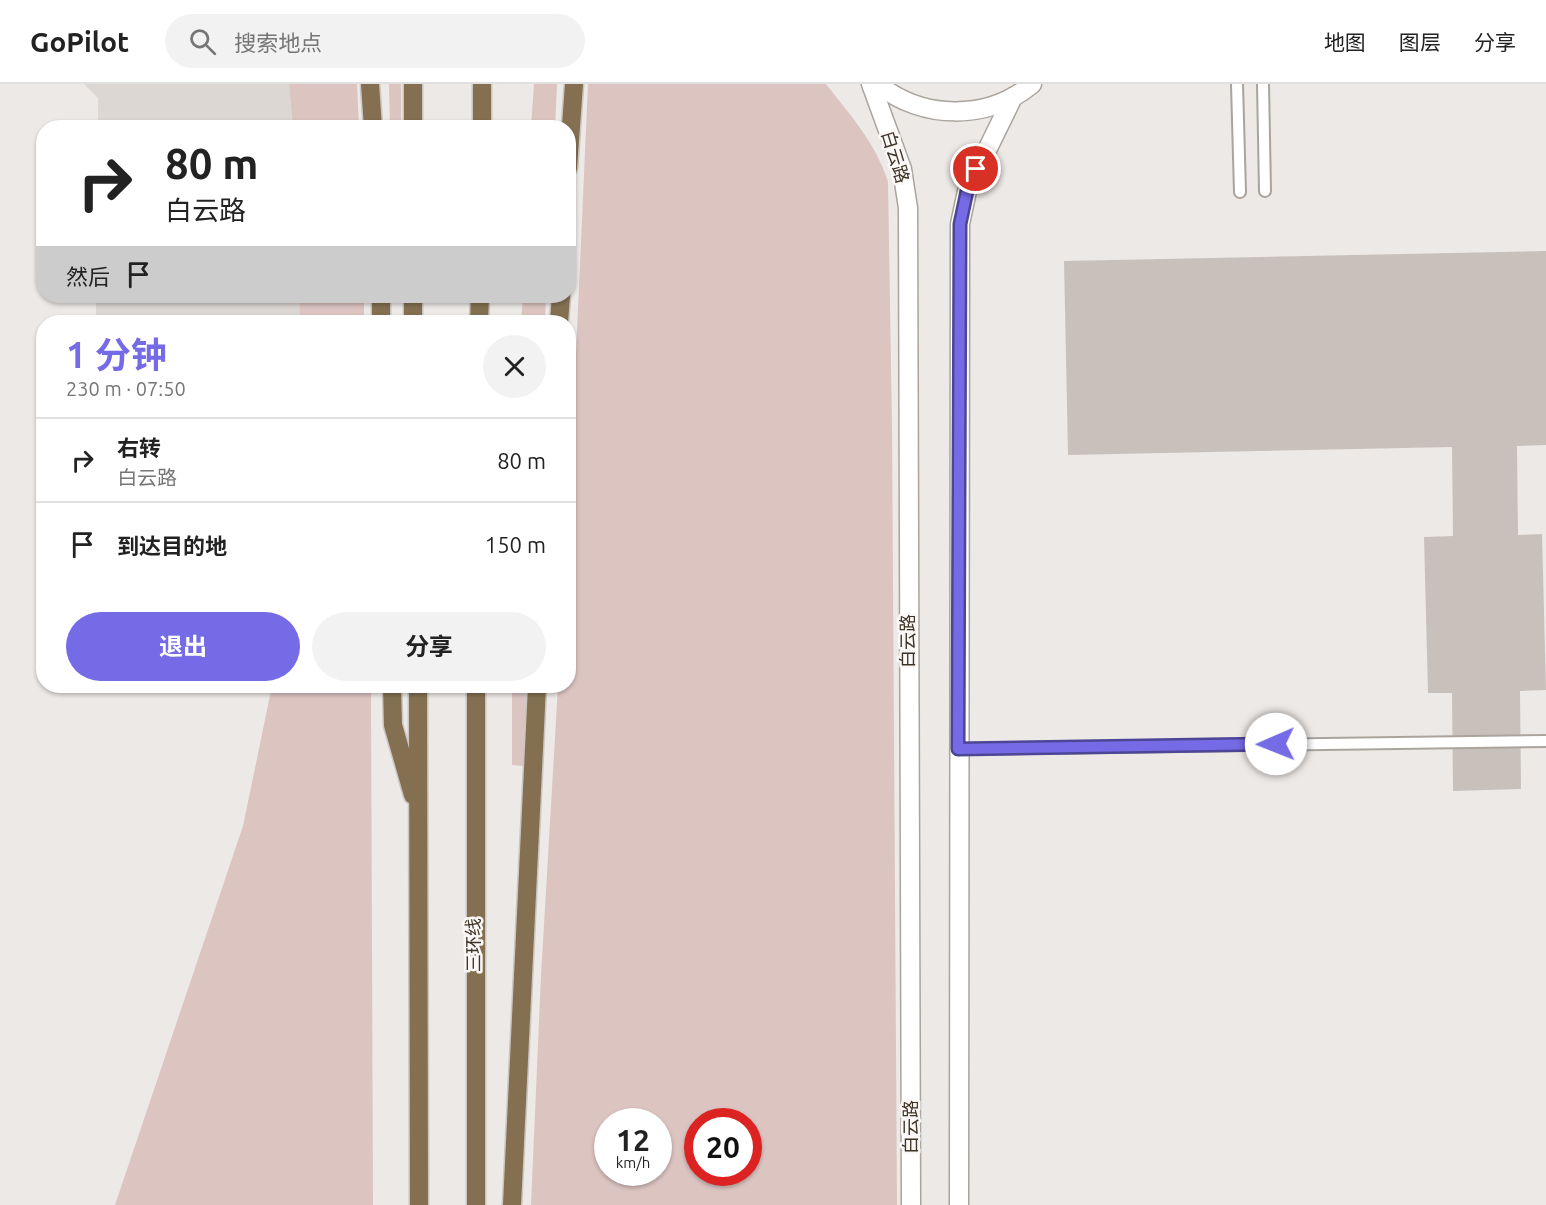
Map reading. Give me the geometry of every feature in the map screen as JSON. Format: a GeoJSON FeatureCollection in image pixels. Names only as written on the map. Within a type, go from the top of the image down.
{"type":"FeatureCollection","features":[{"type":"Feature","properties":{"kind":"highway"},"geometry":{"type":"LineString","coordinates":[[370,84],[372,120]]}},
{"type":"Feature","properties":{"kind":"highway"},"geometry":{"type":"LineString","coordinates":[[413,84],[413,120]]}},
{"type":"Feature","properties":{"kind":"highway"},"geometry":{"type":"LineString","coordinates":[[482,84],[482,120]]}},
{"type":"Feature","properties":{"kind":"highway"},"geometry":{"type":"LineString","coordinates":[[571,120],[574,84]]}},
{"type":"Feature","properties":{"kind":"highway"},"geometry":{"type":"LineString","coordinates":[[392,693],[393,725],[419,817]]}},
{"type":"Feature","properties":{"kind":"highway"},"geometry":{"type":"LineString","coordinates":[[418,693],[419,1205]]}},
{"type":"Feature","properties":{"kind":"highway","name":"三环线"},"geometry":{"type":"LineString","coordinates":[[476,693],[476,1205]]}},
{"type":"Feature","properties":{"kind":"highway"},"geometry":{"type":"LineString","coordinates":[[512,1205],[537,693]]}},
{"type":"Feature","properties":{"kind":"street","name":"白云路"},"geometry":{"type":"LineString","coordinates":[[871,84],[902,169],[908,208],[911,1205]]}},
{"type":"Feature","properties":{"kind":"street"},"geometry":{"type":"LineString","coordinates":[[878,84],[910,103],[944,111],[980,110],[1013,98],[1032,84]]}},
{"type":"Feature","properties":{"kind":"street"},"geometry":{"type":"LineString","coordinates":[[959,1205],[960,224],[967,191],[1013,98]]}},
{"type":"Feature","properties":{"kind":"lane"},"geometry":{"type":"LineString","coordinates":[[1237,84],[1240,192]]}},
{"type":"Feature","properties":{"kind":"lane"},"geometry":{"type":"LineString","coordinates":[[1263,84],[1265,191]]}},
{"type":"Feature","properties":{"kind":"lane"},"geometry":{"type":"LineString","coordinates":[[958,749],[1546,741]]}},
{"type":"Feature","properties":{"kind":"shaded area"},"geometry":{"type":"Polygon","coordinates":[[[84,84],[289,84],[292,120],[98,120],[98,98],[84,84]]]}},
{"type":"Feature","properties":{"kind":"shaded area"},"geometry":{"type":"Polygon","coordinates":[[[289,84],[357,84],[359,120],[292,120],[289,84]]]}},
{"type":"Feature","properties":{"kind":"shaded area"},"geometry":{"type":"Polygon","coordinates":[[[389,84],[401,84],[401,120],[390,120],[389,84]]]}},
{"type":"Feature","properties":{"kind":"shaded area"},"geometry":{"type":"Polygon","coordinates":[[[534,84],[557,84],[555,120],[531,120],[534,84]]]}},
{"type":"Feature","properties":{"kind":"shaded area"},"geometry":{"type":"Polygon","coordinates":[[[588,84],[826,84],[869,142],[888,182],[892,427],[897,1205],[531,1205],[541,976],[558,693],[576,693],[576,355],[588,84]]]}},
{"type":"Feature","properties":{"kind":"shaded area"},"geometry":{"type":"Polygon","coordinates":[[[96,303],[299,303],[300,315],[96,315],[96,303]]]}},
{"type":"Feature","properties":{"kind":"shaded area"},"geometry":{"type":"Polygon","coordinates":[[[299,303],[364,303],[364,315],[300,315],[299,303]]]}},
{"type":"Feature","properties":{"kind":"shaded area"},"geometry":{"type":"Polygon","coordinates":[[[522,303],[546,303],[545,315],[522,315],[522,303]]]}},
{"type":"Feature","properties":{"kind":"shaded area"},"geometry":{"type":"Polygon","coordinates":[[[271,693],[371,693],[373,1205],[115,1205],[243,826],[271,693]]]}},
{"type":"Feature","properties":{"kind":"shaded area"},"geometry":{"type":"Polygon","coordinates":[[[512,693],[528,693],[524,766],[512,765],[512,693]]]}},
{"type":"Feature","properties":{"kind":"building"},"geometry":{"type":"Polygon","coordinates":[[[1546,251],[1546,445],[1517,446],[1518,535],[1542,534],[1546,690],[1520,691],[1521,789],[1453,791],[1452,693],[1428,693],[1424,537],[1453,536],[1452,447],[1068,455],[1064,261],[1546,251]]]}},
{"type":"Feature","properties":{"kind":"route"},"geometry":{"type":"LineString","coordinates":[[976,169],[967,191],[960,224],[958,749],[1276,744]]}}]}
